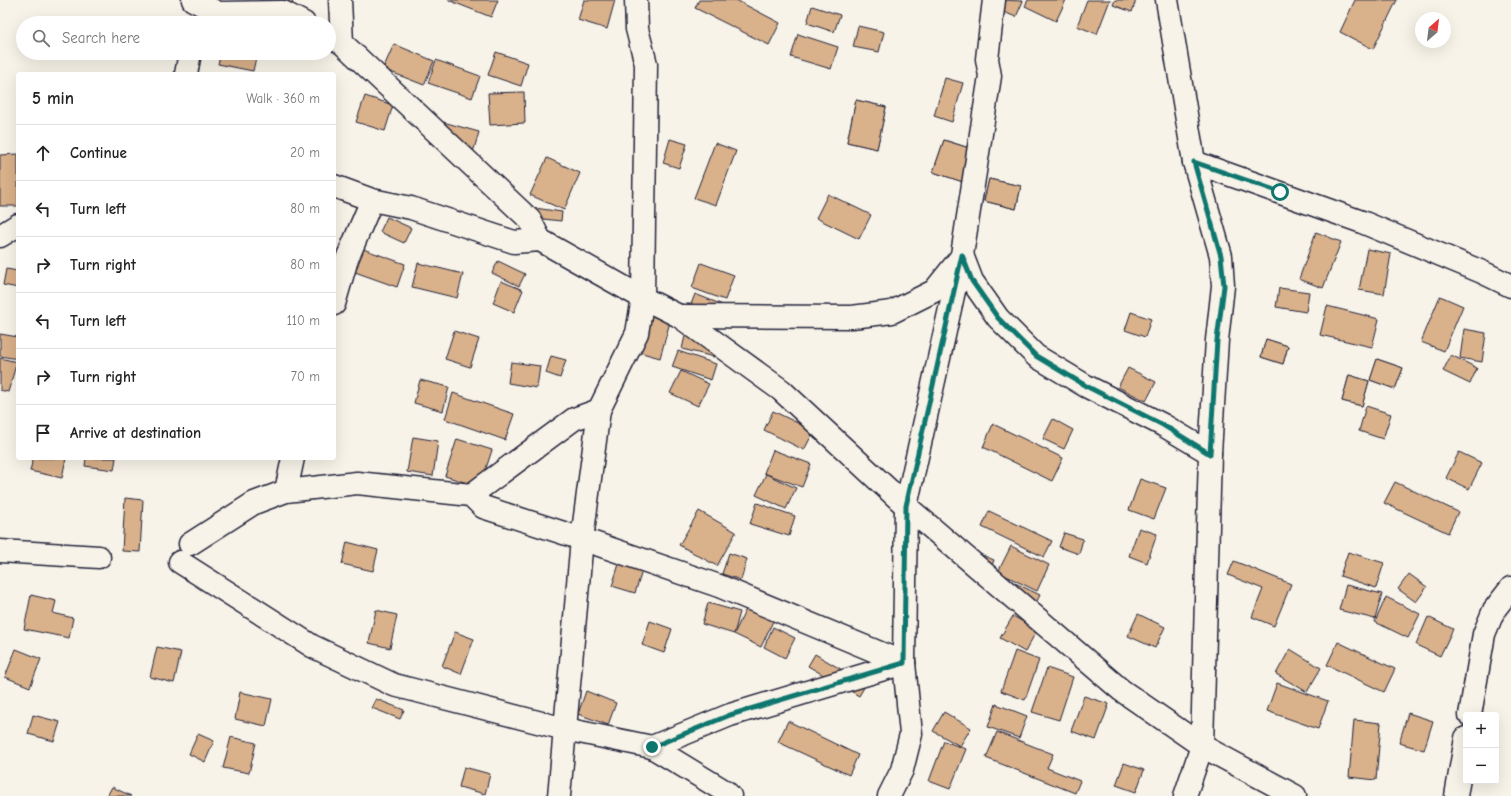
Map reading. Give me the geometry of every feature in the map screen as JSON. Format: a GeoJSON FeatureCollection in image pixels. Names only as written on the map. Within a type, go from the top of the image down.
{"type":"FeatureCollection","features":[{"type":"Feature","properties":{"kind":"street"},"geometry":{"type":"LineString","coordinates":[[193,0],[211,16]]}},
{"type":"Feature","properties":{"kind":"street"},"geometry":{"type":"LineString","coordinates":[[336,32],[340,0]]}},
{"type":"Feature","properties":{"kind":"street"},"geometry":{"type":"LineString","coordinates":[[558,796],[582,539],[599,410],[637,333],[643,298],[646,64],[637,29],[636,0]]}},
{"type":"Feature","properties":{"kind":"street"},"geometry":{"type":"LineString","coordinates":[[889,796],[902,770],[911,734],[904,663],[906,506],[962,255],[990,76],[987,59],[994,0]]}},
{"type":"Feature","properties":{"kind":"street"},"geometry":{"type":"LineString","coordinates":[[1167,0],[1194,162],[1221,256],[1224,286],[1217,340],[1210,454],[1202,746],[1185,796]]}},
{"type":"Feature","properties":{"kind":"street"},"geometry":{"type":"LineString","coordinates":[[226,16],[288,6],[297,16]]}},
{"type":"Feature","properties":{"kind":"street"},"geometry":{"type":"LineString","coordinates":[[336,41],[530,220],[540,240]]}},
{"type":"Feature","properties":{"kind":"street"},"geometry":{"type":"LineString","coordinates":[[186,72],[189,60]]}},
{"type":"Feature","properties":{"kind":"street"},"geometry":{"type":"LineString","coordinates":[[1194,162],[1362,222],[1482,272],[1511,286]]}},
{"type":"Feature","properties":{"kind":"street"},"geometry":{"type":"LineString","coordinates":[[336,187],[372,200],[411,208],[514,242],[540,240],[643,298],[679,316],[781,390],[906,506],[1122,690],[1202,746],[1295,796]]}},
{"type":"Feature","properties":{"kind":"street"},"geometry":{"type":"LineString","coordinates":[[336,298],[348,259],[372,200]]}},
{"type":"Feature","properties":{"kind":"street"},"geometry":{"type":"LineString","coordinates":[[0,236],[16,226]]}},
{"type":"Feature","properties":{"kind":"street"},"geometry":{"type":"LineString","coordinates":[[679,316],[852,317],[892,312],[934,292],[962,255]]}},
{"type":"Feature","properties":{"kind":"street"},"geometry":{"type":"LineString","coordinates":[[962,255],[972,281],[998,318],[1036,356],[1086,386],[1163,425],[1210,454]]}},
{"type":"Feature","properties":{"kind":"street"},"geometry":{"type":"LineString","coordinates":[[471,496],[574,420],[599,410]]}},
{"type":"Feature","properties":{"kind":"street"},"geometry":{"type":"LineString","coordinates":[[286,491],[293,460]]}},
{"type":"Feature","properties":{"kind":"street"},"geometry":{"type":"LineString","coordinates":[[730,796],[726,792],[652,747],[565,729],[394,685],[312,646],[185,553],[254,503],[286,491],[357,483],[471,496],[484,507],[719,586],[904,663]]}},
{"type":"Feature","properties":{"kind":"street"},"geometry":{"type":"LineString","coordinates":[[0,551],[99,557]]}},
{"type":"Feature","properties":{"kind":"street"},"geometry":{"type":"LineString","coordinates":[[1471,712],[1484,634],[1494,610],[1511,588]]}},
{"type":"Feature","properties":{"kind":"street"},"geometry":{"type":"LineString","coordinates":[[652,747],[730,715],[904,663]]}},
{"type":"Feature","properties":{"kind":"street"},"geometry":{"type":"LineString","coordinates":[[1456,796],[1464,748]]}},
{"type":"Feature","properties":{"kind":"building"},"geometry":{"type":"Polygon","coordinates":[[[259,0],[293,0],[290,10],[258,2],[259,0]]]}},
{"type":"Feature","properties":{"kind":"building"},"geometry":{"type":"Polygon","coordinates":[[[448,0],[498,0],[491,17],[448,0]]]}},
{"type":"Feature","properties":{"kind":"building"},"geometry":{"type":"Polygon","coordinates":[[[584,0],[615,0],[607,29],[578,20],[584,0]]]}},
{"type":"Feature","properties":{"kind":"building"},"geometry":{"type":"Polygon","coordinates":[[[699,0],[736,0],[780,23],[769,45],[695,8],[699,0]]]}},
{"type":"Feature","properties":{"kind":"building"},"geometry":{"type":"Polygon","coordinates":[[[1000,0],[1023,1],[1016,17],[996,9],[1000,0]]]}},
{"type":"Feature","properties":{"kind":"building"},"geometry":{"type":"Polygon","coordinates":[[[1028,0],[1066,0],[1056,21],[1025,6],[1028,0]]]}},
{"type":"Feature","properties":{"kind":"building"},"geometry":{"type":"Polygon","coordinates":[[[1087,0],[1110,0],[1097,34],[1077,26],[1087,0]]]}},
{"type":"Feature","properties":{"kind":"building"},"geometry":{"type":"Polygon","coordinates":[[[1115,0],[1136,0],[1132,12],[1113,5],[1115,0]]]}},
{"type":"Feature","properties":{"kind":"building"},"geometry":{"type":"Polygon","coordinates":[[[1355,0],[1397,0],[1373,49],[1340,32],[1355,0]]]}},
{"type":"Feature","properties":{"kind":"building"},"geometry":{"type":"Polygon","coordinates":[[[812,6],[840,15],[834,32],[807,23],[812,6]]]}},
{"type":"Feature","properties":{"kind":"building"},"geometry":{"type":"Polygon","coordinates":[[[858,26],[884,32],[879,52],[853,47],[858,26]]]}},
{"type":"Feature","properties":{"kind":"building"},"geometry":{"type":"Polygon","coordinates":[[[798,34],[838,47],[831,69],[791,57],[798,34]]]}},
{"type":"Feature","properties":{"kind":"building"},"geometry":{"type":"Polygon","coordinates":[[[394,44],[434,61],[424,85],[383,69],[394,44]]]}},
{"type":"Feature","properties":{"kind":"building"},"geometry":{"type":"Polygon","coordinates":[[[496,52],[528,63],[521,86],[488,75],[496,52]]]}},
{"type":"Feature","properties":{"kind":"building"},"geometry":{"type":"Polygon","coordinates":[[[219,60],[255,60],[253,71],[218,64],[219,60]]]}},
{"type":"Feature","properties":{"kind":"building"},"geometry":{"type":"Polygon","coordinates":[[[436,60],[480,76],[472,98],[428,83],[436,60]]]}},
{"type":"Feature","properties":{"kind":"building"},"geometry":{"type":"Polygon","coordinates":[[[945,78],[963,83],[952,122],[934,116],[945,78]]]}},
{"type":"Feature","properties":{"kind":"building"},"geometry":{"type":"Polygon","coordinates":[[[524,92],[525,123],[490,125],[488,93],[524,92]]]}},
{"type":"Feature","properties":{"kind":"building"},"geometry":{"type":"Polygon","coordinates":[[[365,96],[393,105],[385,131],[356,122],[365,96]]]}},
{"type":"Feature","properties":{"kind":"building"},"geometry":{"type":"Polygon","coordinates":[[[856,100],[886,107],[877,149],[847,142],[856,100]]]}},
{"type":"Feature","properties":{"kind":"building"},"geometry":{"type":"Polygon","coordinates":[[[856,100],[886,107],[877,149],[847,142],[856,100]]]}},
{"type":"Feature","properties":{"kind":"building"},"geometry":{"type":"Polygon","coordinates":[[[436,120],[479,132],[472,156],[429,143],[436,120]]]}},
{"type":"Feature","properties":{"kind":"building"},"geometry":{"type":"Polygon","coordinates":[[[670,139],[687,144],[679,168],[663,163],[670,139]]]}},
{"type":"Feature","properties":{"kind":"building"},"geometry":{"type":"Polygon","coordinates":[[[944,140],[988,154],[978,187],[933,172],[944,140]]]}},
{"type":"Feature","properties":{"kind":"building"},"geometry":{"type":"Polygon","coordinates":[[[944,140],[988,154],[978,187],[933,172],[944,140]]]}},
{"type":"Feature","properties":{"kind":"building"},"geometry":{"type":"Polygon","coordinates":[[[715,143],[736,151],[716,205],[694,198],[715,143]]]}},
{"type":"Feature","properties":{"kind":"building"},"geometry":{"type":"Polygon","coordinates":[[[16,154],[16,206],[0,206],[0,155],[16,154]]]}},
{"type":"Feature","properties":{"kind":"building"},"geometry":{"type":"Polygon","coordinates":[[[547,158],[580,173],[564,210],[530,195],[547,158]]]}},
{"type":"Feature","properties":{"kind":"building"},"geometry":{"type":"Polygon","coordinates":[[[989,179],[1021,186],[1016,209],[984,201],[989,179]]]}},
{"type":"Feature","properties":{"kind":"building"},"geometry":{"type":"Polygon","coordinates":[[[989,179],[1021,186],[1016,209],[984,201],[989,179]]]}},
{"type":"Feature","properties":{"kind":"building"},"geometry":{"type":"Polygon","coordinates":[[[828,194],[871,215],[859,239],[816,218],[828,194]]]}},
{"type":"Feature","properties":{"kind":"building"},"geometry":{"type":"Polygon","coordinates":[[[535,208],[562,212],[561,221],[534,218],[535,208]]]}},
{"type":"Feature","properties":{"kind":"building"},"geometry":{"type":"Polygon","coordinates":[[[387,217],[411,228],[404,243],[380,232],[387,217]]]}},
{"type":"Feature","properties":{"kind":"building"},"geometry":{"type":"Polygon","coordinates":[[[1316,232],[1341,242],[1323,288],[1299,279],[1316,232]]]}},
{"type":"Feature","properties":{"kind":"building"},"geometry":{"type":"Polygon","coordinates":[[[363,249],[405,264],[397,287],[355,272],[363,249]]]}},
{"type":"Feature","properties":{"kind":"building"},"geometry":{"type":"Polygon","coordinates":[[[1367,249],[1391,254],[1384,294],[1359,290],[1367,249]]]}},
{"type":"Feature","properties":{"kind":"building"},"geometry":{"type":"Polygon","coordinates":[[[498,261],[525,274],[519,286],[492,273],[498,261]]]}},
{"type":"Feature","properties":{"kind":"building"},"geometry":{"type":"Polygon","coordinates":[[[418,263],[463,274],[457,298],[412,287],[418,263]]]}},
{"type":"Feature","properties":{"kind":"building"},"geometry":{"type":"Polygon","coordinates":[[[701,263],[734,275],[725,300],[692,288],[701,263]]]}},
{"type":"Feature","properties":{"kind":"building"},"geometry":{"type":"Polygon","coordinates":[[[6,269],[16,271],[16,288],[3,285],[6,269]]]}},
{"type":"Feature","properties":{"kind":"building"},"geometry":{"type":"Polygon","coordinates":[[[501,281],[523,290],[514,312],[493,303],[501,281]]]}},
{"type":"Feature","properties":{"kind":"building"},"geometry":{"type":"Polygon","coordinates":[[[1279,288],[1309,292],[1306,312],[1276,307],[1279,288]]]}},
{"type":"Feature","properties":{"kind":"building"},"geometry":{"type":"Polygon","coordinates":[[[695,294],[723,305],[716,326],[687,315],[695,294]]]}},
{"type":"Feature","properties":{"kind":"building"},"geometry":{"type":"Polygon","coordinates":[[[1440,296],[1463,306],[1444,351],[1421,342],[1440,296]]]}},
{"type":"Feature","properties":{"kind":"building"},"geometry":{"type":"Polygon","coordinates":[[[649,304],[673,311],[660,358],[635,351],[649,304]]]}},
{"type":"Feature","properties":{"kind":"building"},"geometry":{"type":"Polygon","coordinates":[[[1327,306],[1379,319],[1372,347],[1320,335],[1327,306]]]}},
{"type":"Feature","properties":{"kind":"building"},"geometry":{"type":"Polygon","coordinates":[[[1131,312],[1151,319],[1145,337],[1125,330],[1131,312]]]}},
{"type":"Feature","properties":{"kind":"building"},"geometry":{"type":"Polygon","coordinates":[[[688,323],[720,331],[714,357],[682,349],[688,323]]]}},
{"type":"Feature","properties":{"kind":"building"},"geometry":{"type":"Polygon","coordinates":[[[1464,329],[1486,333],[1482,362],[1460,358],[1464,329]]]}},
{"type":"Feature","properties":{"kind":"building"},"geometry":{"type":"Polygon","coordinates":[[[454,331],[479,339],[470,367],[445,359],[454,331]]]}},
{"type":"Feature","properties":{"kind":"building"},"geometry":{"type":"Polygon","coordinates":[[[0,334],[16,337],[16,359],[0,356],[0,334]]]}},
{"type":"Feature","properties":{"kind":"building"},"geometry":{"type":"Polygon","coordinates":[[[1266,339],[1288,346],[1283,364],[1261,357],[1266,339]]]}},
{"type":"Feature","properties":{"kind":"building"},"geometry":{"type":"Polygon","coordinates":[[[1266,339],[1288,346],[1283,364],[1261,357],[1266,339]]]}},
{"type":"Feature","properties":{"kind":"building"},"geometry":{"type":"Polygon","coordinates":[[[678,351],[716,364],[711,380],[672,367],[678,351]]]}},
{"type":"Feature","properties":{"kind":"building"},"geometry":{"type":"Polygon","coordinates":[[[1451,355],[1477,368],[1470,384],[1443,371],[1451,355]]]}},
{"type":"Feature","properties":{"kind":"building"},"geometry":{"type":"Polygon","coordinates":[[[551,356],[566,360],[560,378],[546,373],[551,356]]]}},
{"type":"Feature","properties":{"kind":"building"},"geometry":{"type":"Polygon","coordinates":[[[0,358],[16,362],[8,392],[0,390],[0,358]]]}},
{"type":"Feature","properties":{"kind":"building"},"geometry":{"type":"Polygon","coordinates":[[[1377,359],[1403,368],[1395,389],[1370,380],[1377,359]]]}},
{"type":"Feature","properties":{"kind":"building"},"geometry":{"type":"Polygon","coordinates":[[[1377,359],[1403,368],[1395,389],[1370,380],[1377,359]]]}},
{"type":"Feature","properties":{"kind":"building"},"geometry":{"type":"Polygon","coordinates":[[[511,362],[540,366],[537,388],[508,383],[511,362]]]}},
{"type":"Feature","properties":{"kind":"building"},"geometry":{"type":"Polygon","coordinates":[[[1128,368],[1156,382],[1146,401],[1118,387],[1128,368]]]}},
{"type":"Feature","properties":{"kind":"building"},"geometry":{"type":"Polygon","coordinates":[[[681,371],[709,384],[698,406],[670,393],[681,371]]]}},
{"type":"Feature","properties":{"kind":"building"},"geometry":{"type":"Polygon","coordinates":[[[1349,375],[1369,381],[1362,406],[1342,401],[1349,375]]]}},
{"type":"Feature","properties":{"kind":"building"},"geometry":{"type":"Polygon","coordinates":[[[1349,375],[1369,381],[1362,406],[1342,401],[1349,375]]]}},
{"type":"Feature","properties":{"kind":"building"},"geometry":{"type":"Polygon","coordinates":[[[420,380],[449,387],[443,411],[414,403],[420,380]]]}},
{"type":"Feature","properties":{"kind":"building"},"geometry":{"type":"Polygon","coordinates":[[[453,393],[514,414],[505,440],[445,419],[453,393]]]}},
{"type":"Feature","properties":{"kind":"building"},"geometry":{"type":"Polygon","coordinates":[[[1366,406],[1391,414],[1383,439],[1359,431],[1366,406]]]}},
{"type":"Feature","properties":{"kind":"building"},"geometry":{"type":"Polygon","coordinates":[[[773,411],[814,431],[804,450],[764,430],[773,411]]]}},
{"type":"Feature","properties":{"kind":"building"},"geometry":{"type":"Polygon","coordinates":[[[1053,419],[1073,430],[1064,449],[1043,439],[1053,419]]]}},
{"type":"Feature","properties":{"kind":"building"},"geometry":{"type":"Polygon","coordinates":[[[993,424],[1063,458],[1052,481],[983,447],[993,424]]]}},
{"type":"Feature","properties":{"kind":"building"},"geometry":{"type":"Polygon","coordinates":[[[413,437],[438,441],[433,476],[407,472],[413,437]]]}},
{"type":"Feature","properties":{"kind":"building"},"geometry":{"type":"Polygon","coordinates":[[[457,439],[492,450],[480,487],[445,476],[457,439]]]}},
{"type":"Feature","properties":{"kind":"building"},"geometry":{"type":"Polygon","coordinates":[[[773,450],[811,464],[802,487],[764,473],[773,450]]]}},
{"type":"Feature","properties":{"kind":"building"},"geometry":{"type":"Polygon","coordinates":[[[1459,452],[1482,463],[1469,489],[1446,478],[1459,452]]]}},
{"type":"Feature","properties":{"kind":"building"},"geometry":{"type":"Polygon","coordinates":[[[33,460],[66,460],[62,478],[30,471],[33,460]]]}},
{"type":"Feature","properties":{"kind":"building"},"geometry":{"type":"Polygon","coordinates":[[[86,460],[116,460],[114,470],[85,466],[86,460]]]}},
{"type":"Feature","properties":{"kind":"building"},"geometry":{"type":"Polygon","coordinates":[[[766,474],[796,488],[786,509],[756,495],[766,474]]]}},
{"type":"Feature","properties":{"kind":"building"},"geometry":{"type":"Polygon","coordinates":[[[1140,479],[1166,488],[1154,519],[1129,510],[1140,479]]]}},
{"type":"Feature","properties":{"kind":"building"},"geometry":{"type":"Polygon","coordinates":[[[1395,482],[1458,512],[1448,533],[1384,503],[1395,482]]]}},
{"type":"Feature","properties":{"kind":"building"},"geometry":{"type":"Polygon","coordinates":[[[125,498],[143,500],[140,552],[122,551],[125,498]]]}},
{"type":"Feature","properties":{"kind":"building"},"geometry":{"type":"Polygon","coordinates":[[[757,503],[795,516],[789,536],[750,524],[757,503]]]}},
{"type":"Feature","properties":{"kind":"building"},"geometry":{"type":"Polygon","coordinates":[[[699,511],[736,532],[717,566],[679,545],[699,511]]]}},
{"type":"Feature","properties":{"kind":"building"},"geometry":{"type":"Polygon","coordinates":[[[989,511],[1052,541],[1044,557],[982,527],[989,511]]]}},
{"type":"Feature","properties":{"kind":"building"},"geometry":{"type":"Polygon","coordinates":[[[1139,528],[1157,534],[1147,563],[1129,556],[1139,528]]]}},
{"type":"Feature","properties":{"kind":"building"},"geometry":{"type":"Polygon","coordinates":[[[1064,533],[1083,539],[1079,554],[1059,547],[1064,533]]]}},
{"type":"Feature","properties":{"kind":"building"},"geometry":{"type":"Polygon","coordinates":[[[347,542],[378,550],[373,571],[342,564],[347,542]]]}},
{"type":"Feature","properties":{"kind":"building"},"geometry":{"type":"Polygon","coordinates":[[[1011,546],[1049,565],[1037,591],[998,572],[1011,546]]]}},
{"type":"Feature","properties":{"kind":"building"},"geometry":{"type":"Polygon","coordinates":[[[975,552],[994,560],[989,573],[975,552]]]}},
{"type":"Feature","properties":{"kind":"building"},"geometry":{"type":"Polygon","coordinates":[[[1348,552],[1384,563],[1376,588],[1340,576],[1348,552]]]}},
{"type":"Feature","properties":{"kind":"building"},"geometry":{"type":"Polygon","coordinates":[[[729,553],[747,559],[741,580],[722,574],[729,553]]]}},
{"type":"Feature","properties":{"kind":"building"},"geometry":{"type":"Polygon","coordinates":[[[620,561],[643,568],[635,593],[612,586],[620,561]]]}},
{"type":"Feature","properties":{"kind":"building"},"geometry":{"type":"Polygon","coordinates":[[[1234,561],[1291,584],[1274,626],[1252,617],[1263,589],[1228,575],[1234,561]]]}},
{"type":"Feature","properties":{"kind":"building"},"geometry":{"type":"Polygon","coordinates":[[[1409,574],[1427,587],[1416,602],[1398,589],[1409,574]]]}},
{"type":"Feature","properties":{"kind":"building"},"geometry":{"type":"Polygon","coordinates":[[[1011,581],[1040,595],[1029,617],[1000,603],[1011,581]]]}},
{"type":"Feature","properties":{"kind":"building"},"geometry":{"type":"Polygon","coordinates":[[[1346,585],[1382,594],[1375,619],[1339,610],[1346,585]]]}},
{"type":"Feature","properties":{"kind":"building"},"geometry":{"type":"Polygon","coordinates":[[[31,595],[56,601],[53,613],[73,618],[69,638],[24,629],[31,595]]]}},
{"type":"Feature","properties":{"kind":"building"},"geometry":{"type":"Polygon","coordinates":[[[1386,597],[1420,614],[1408,638],[1375,622],[1386,597]]]}},
{"type":"Feature","properties":{"kind":"building"},"geometry":{"type":"Polygon","coordinates":[[[708,603],[740,612],[734,634],[702,624],[708,603]]]}},
{"type":"Feature","properties":{"kind":"building"},"geometry":{"type":"Polygon","coordinates":[[[747,607],[774,619],[761,647],[734,634],[747,607]]]}},
{"type":"Feature","properties":{"kind":"building"},"geometry":{"type":"Polygon","coordinates":[[[376,610],[397,615],[390,648],[369,643],[376,610]]]}},
{"type":"Feature","properties":{"kind":"building"},"geometry":{"type":"Polygon","coordinates":[[[1138,614],[1165,627],[1155,648],[1128,636],[1138,614]]]}},
{"type":"Feature","properties":{"kind":"building"},"geometry":{"type":"Polygon","coordinates":[[[1013,616],[1037,630],[1025,652],[1000,638],[1013,616]]]}},
{"type":"Feature","properties":{"kind":"building"},"geometry":{"type":"Polygon","coordinates":[[[1428,617],[1453,629],[1440,656],[1416,645],[1428,617]]]}},
{"type":"Feature","properties":{"kind":"building"},"geometry":{"type":"Polygon","coordinates":[[[650,621],[672,629],[664,653],[642,645],[650,621]]]}},
{"type":"Feature","properties":{"kind":"building"},"geometry":{"type":"Polygon","coordinates":[[[773,627],[795,638],[785,658],[764,647],[773,627]]]}},
{"type":"Feature","properties":{"kind":"building"},"geometry":{"type":"Polygon","coordinates":[[[455,632],[474,639],[461,674],[442,666],[455,632]]]}},
{"type":"Feature","properties":{"kind":"building"},"geometry":{"type":"Polygon","coordinates":[[[1338,642],[1395,669],[1384,692],[1327,665],[1338,642]]]}},
{"type":"Feature","properties":{"kind":"building"},"geometry":{"type":"Polygon","coordinates":[[[157,647],[181,652],[174,683],[150,677],[157,647]]]}},
{"type":"Feature","properties":{"kind":"building"},"geometry":{"type":"Polygon","coordinates":[[[16,649],[41,659],[30,687],[5,677],[16,649]]]}},
{"type":"Feature","properties":{"kind":"building"},"geometry":{"type":"Polygon","coordinates":[[[1290,649],[1321,668],[1307,692],[1276,674],[1290,649]]]}},
{"type":"Feature","properties":{"kind":"building"},"geometry":{"type":"Polygon","coordinates":[[[1015,651],[1039,660],[1025,700],[1001,691],[1015,651]]]}},
{"type":"Feature","properties":{"kind":"building"},"geometry":{"type":"Polygon","coordinates":[[[815,654],[866,684],[859,696],[808,666],[815,654]]]}},
{"type":"Feature","properties":{"kind":"building"},"geometry":{"type":"Polygon","coordinates":[[[1047,668],[1073,677],[1059,720],[1032,712],[1047,668]]]}},
{"type":"Feature","properties":{"kind":"building"},"geometry":{"type":"Polygon","coordinates":[[[1277,683],[1328,701],[1318,729],[1267,711],[1277,683]]]}},
{"type":"Feature","properties":{"kind":"building"},"geometry":{"type":"Polygon","coordinates":[[[586,691],[616,703],[608,725],[578,714],[586,691]]]}},
{"type":"Feature","properties":{"kind":"building"},"geometry":{"type":"Polygon","coordinates":[[[240,692],[272,699],[266,726],[235,719],[240,692]]]}},
{"type":"Feature","properties":{"kind":"building"},"geometry":{"type":"Polygon","coordinates":[[[1084,696],[1109,704],[1096,740],[1071,731],[1084,696]]]}},
{"type":"Feature","properties":{"kind":"building"},"geometry":{"type":"Polygon","coordinates":[[[376,699],[404,710],[400,719],[372,708],[376,699]]]}},
{"type":"Feature","properties":{"kind":"building"},"geometry":{"type":"Polygon","coordinates":[[[996,704],[1027,716],[1019,738],[988,727],[996,704]]]}},
{"type":"Feature","properties":{"kind":"building"},"geometry":{"type":"Polygon","coordinates":[[[944,712],[971,728],[960,746],[933,731],[944,712]]]}},
{"type":"Feature","properties":{"kind":"building"},"geometry":{"type":"Polygon","coordinates":[[[1408,713],[1433,721],[1424,750],[1399,743],[1408,713]]]}},
{"type":"Feature","properties":{"kind":"building"},"geometry":{"type":"Polygon","coordinates":[[[33,715],[60,722],[54,741],[28,734],[33,715]]]}},
{"type":"Feature","properties":{"kind":"building"},"geometry":{"type":"Polygon","coordinates":[[[1354,720],[1381,723],[1376,780],[1349,777],[1354,720]]]}},
{"type":"Feature","properties":{"kind":"building"},"geometry":{"type":"Polygon","coordinates":[[[788,721],[858,755],[849,775],[778,742],[788,721]]]}},
{"type":"Feature","properties":{"kind":"building"},"geometry":{"type":"Polygon","coordinates":[[[997,732],[1053,754],[1047,768],[1080,781],[1075,793],[986,758],[997,732]]]}},
{"type":"Feature","properties":{"kind":"building"},"geometry":{"type":"Polygon","coordinates":[[[198,734],[214,741],[205,762],[189,754],[198,734]]]}},
{"type":"Feature","properties":{"kind":"building"},"geometry":{"type":"Polygon","coordinates":[[[231,737],[256,743],[249,773],[223,768],[231,737]]]}},
{"type":"Feature","properties":{"kind":"building"},"geometry":{"type":"Polygon","coordinates":[[[944,741],[966,749],[950,789],[929,781],[944,741]]]}},
{"type":"Feature","properties":{"kind":"building"},"geometry":{"type":"Polygon","coordinates":[[[1124,763],[1144,770],[1136,792],[1116,785],[1124,763]]]}},
{"type":"Feature","properties":{"kind":"building"},"geometry":{"type":"Polygon","coordinates":[[[464,767],[490,774],[485,794],[459,787],[464,767]]]}},
{"type":"Feature","properties":{"kind":"building"},"geometry":{"type":"Polygon","coordinates":[[[112,787],[131,796],[107,796],[112,787]]]}},
{"type":"Feature","properties":{"kind":"route"},"geometry":{"type":"LineString","coordinates":[[652,747],[730,715],[904,663],[906,506],[962,255],[972,281],[998,318],[1036,356],[1086,386],[1163,425],[1210,454],[1217,340],[1224,286],[1221,256],[1194,162],[1280,192]]}}]}
